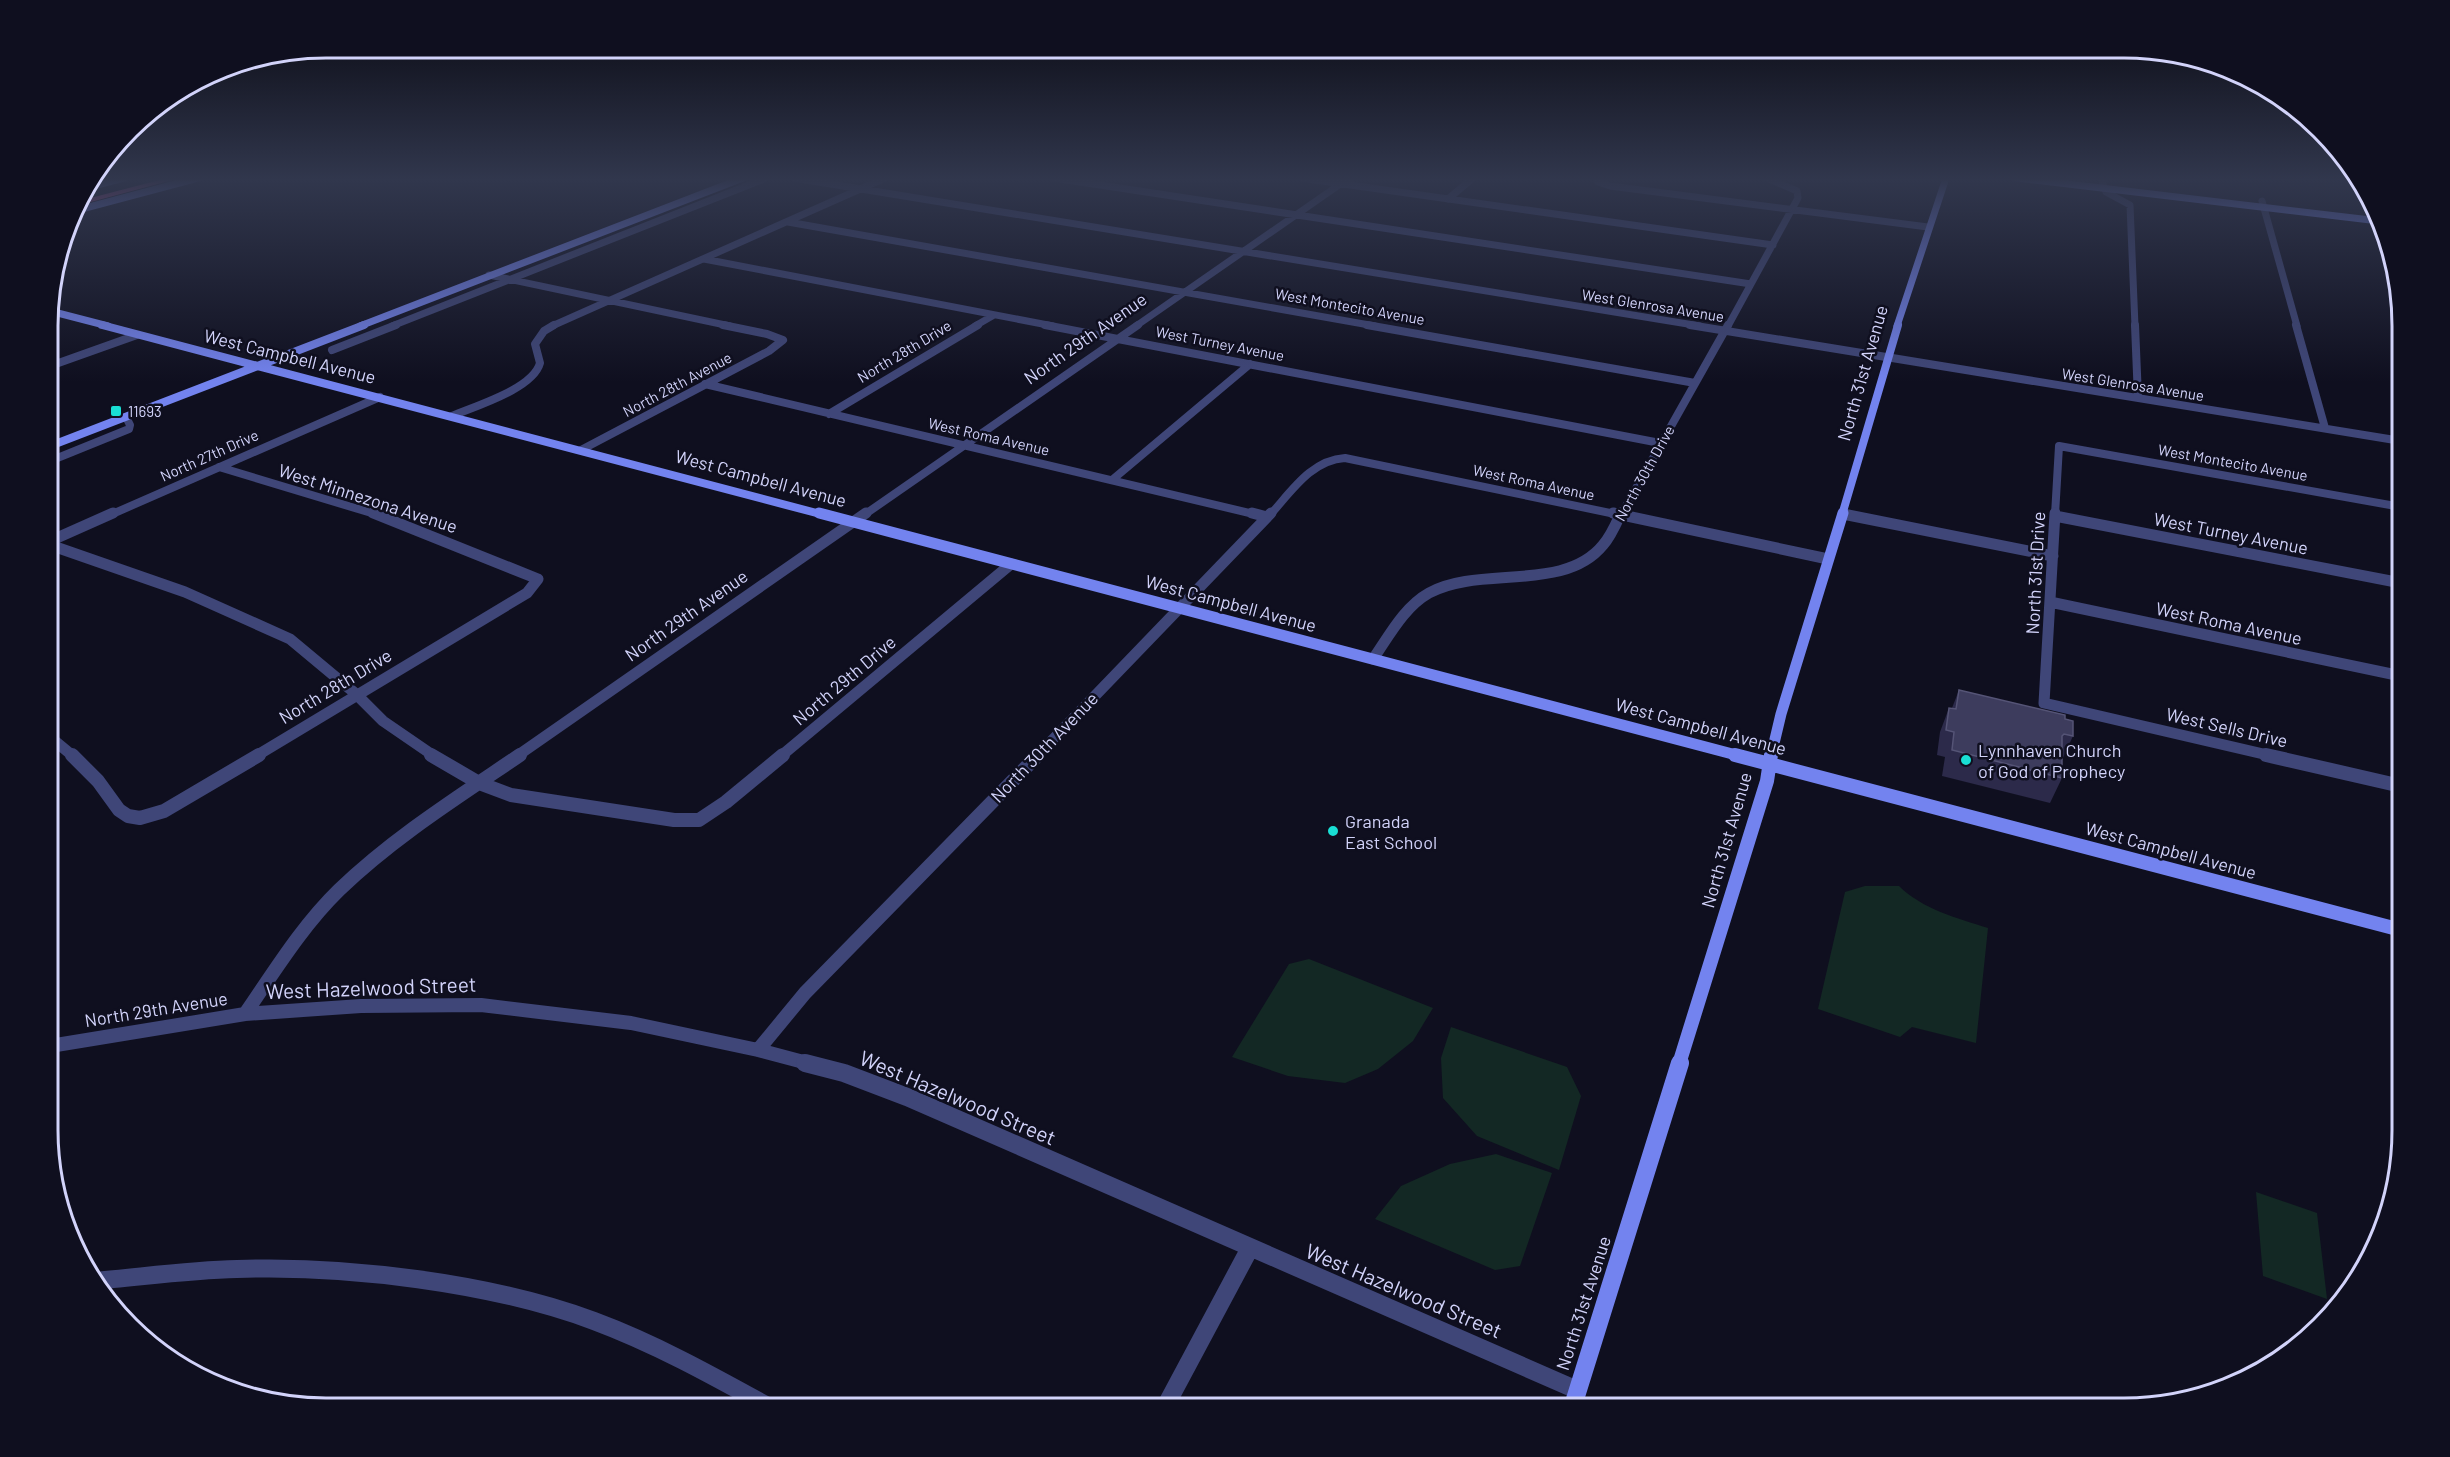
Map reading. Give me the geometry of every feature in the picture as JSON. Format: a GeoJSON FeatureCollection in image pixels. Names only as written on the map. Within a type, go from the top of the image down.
{"type":"FeatureCollection","features":[{"type":"Feature","properties":{"kind":"street"},"geometry":{"type":"LineString","coordinates":[[58,443],[565,246]]}},
{"type":"Feature","properties":{"kind":"street"},"geometry":{"type":"LineString","coordinates":[[332,350],[592,246]]}},
{"type":"Feature","properties":{"kind":"street"},"geometry":{"type":"LineString","coordinates":[[452,416],[529,379],[540,366],[541,358],[535,344],[544,331],[563,320],[734,246]]}},
{"type":"Feature","properties":{"kind":"street","name":"West Montecito Avenue"},"geometry":{"type":"LineString","coordinates":[[924,246],[1695,382]]}},
{"type":"Feature","properties":{"kind":"street","name":"West Glenrosa Avenue"},"geometry":{"type":"LineString","coordinates":[[1207,246],[2392,439]]}},
{"type":"Feature","properties":{"kind":"street","name":"North 29th Avenue"},"geometry":{"type":"LineString","coordinates":[[58,1045],[245,1014],[290,948],[339,890],[411,830],[1252,246]]}},
{"type":"Feature","properties":{"kind":"street"},"geometry":{"type":"LineString","coordinates":[[1500,246],[1751,284]]}},
{"type":"Feature","properties":{"kind":"street","name":"North 30th Drive"},"geometry":{"type":"LineString","coordinates":[[1373,659],[1409,611],[1429,593],[1459,582],[1544,576],[1576,567],[1591,558],[1603,546],[1772,246]]}},
{"type":"Feature","properties":{"kind":"street","name":"North 31st Avenue"},"geometry":{"type":"LineString","coordinates":[[1575,1399],[1767,781],[1776,732],[1922,246]]}},
{"type":"Feature","properties":{"kind":"street"},"geometry":{"type":"LineString","coordinates":[[2132,246],[2138,398]]}},
{"type":"Feature","properties":{"kind":"street"},"geometry":{"type":"LineString","coordinates":[[2275,246],[2325,428]]}},
{"type":"Feature","properties":{"kind":"street","name":"West Turney Avenue"},"geometry":{"type":"LineString","coordinates":[[704,259],[1660,443]]}},
{"type":"Feature","properties":{"kind":"street"},"geometry":{"type":"LineString","coordinates":[[489,275],[608,300]]}},
{"type":"Feature","properties":{"kind":"street","name":"North 28th Avenue"},"geometry":{"type":"LineString","coordinates":[[581,450],[776,347],[783,340],[767,334],[608,300]]}},
{"type":"Feature","properties":{"kind":"street","name":"West Campbell Avenue"},"geometry":{"type":"LineString","coordinates":[[59,314],[2392,928]]}},
{"type":"Feature","properties":{"kind":"street","name":"North 28th Drive"},"geometry":{"type":"LineString","coordinates":[[829,414],[994,315]]}},
{"type":"Feature","properties":{"kind":"street"},"geometry":{"type":"LineString","coordinates":[[58,363],[137,335]]}},
{"type":"Feature","properties":{"kind":"street"},"geometry":{"type":"LineString","coordinates":[[1112,480],[1250,364]]}},
{"type":"Feature","properties":{"kind":"street","name":"West Roma Avenue"},"geometry":{"type":"LineString","coordinates":[[705,384],[1267,517]]}},
{"type":"Feature","properties":{"kind":"street","name":"North 27th Drive"},"geometry":{"type":"LineString","coordinates":[[58,537],[380,397]]}},
{"type":"Feature","properties":{"kind":"street"},"geometry":{"type":"LineString","coordinates":[[58,458],[129,429],[130,425],[126,417]]}},
{"type":"Feature","properties":{"kind":"street","name":"West Montecito Avenue"},"geometry":{"type":"LineString","coordinates":[[2059,446],[2392,505]]}},
{"type":"Feature","properties":{"kind":"street","name":"North 31st Drive"},"geometry":{"type":"LineString","coordinates":[[2044,703],[2059,446]]}},
{"type":"Feature","properties":{"kind":"street","name":"West Roma Avenue"},"geometry":{"type":"LineString","coordinates":[[1339,458],[1374,462],[1828,559]]}},
{"type":"Feature","properties":{"kind":"street","name":"North 30th Avenue"},"geometry":{"type":"LineString","coordinates":[[758,1050],[805,993],[1317,466],[1339,458]]}},
{"type":"Feature","properties":{"kind":"street","name":"West Minnezona Avenue"},"geometry":{"type":"LineString","coordinates":[[219,467],[392,519],[538,579]]}},
{"type":"Feature","properties":{"kind":"street"},"geometry":{"type":"LineString","coordinates":[[1843,514],[2053,556]]}},
{"type":"Feature","properties":{"kind":"street","name":"West Turney Avenue"},"geometry":{"type":"LineString","coordinates":[[2055,516],[2392,581]]}},
{"type":"Feature","properties":{"kind":"street"},"geometry":{"type":"LineString","coordinates":[[58,548],[185,592],[290,639],[356,694],[383,722],[448,766],[479,783]]}},
{"type":"Feature","properties":{"kind":"street","name":"North 29th Drive"},"geometry":{"type":"LineString","coordinates":[[479,783],[511,795],[584,808],[674,820],[699,820],[726,802],[1011,564]]}},
{"type":"Feature","properties":{"kind":"street","name":"North 28th Drive"},"geometry":{"type":"LineString","coordinates":[[58,743],[73,754],[101,783],[116,806],[127,816],[146,818],[176,805],[356,694],[527,593],[538,579]]}},
{"type":"Feature","properties":{"kind":"street","name":"West Roma Avenue"},"geometry":{"type":"LineString","coordinates":[[2050,602],[2392,674]]}},
{"type":"Feature","properties":{"kind":"street","name":"West Sells Drive"},"geometry":{"type":"LineString","coordinates":[[2044,703],[2392,784]]}},
{"type":"Feature","properties":{"kind":"street","name":"West Hazelwood Street"},"geometry":{"type":"LineString","coordinates":[[245,1014],[361,1005],[481,1005],[631,1023],[758,1050],[844,1073],[907,1097],[1577,1390]]}},
{"type":"Feature","properties":{"kind":"street"},"geometry":{"type":"LineString","coordinates":[[1169,1399],[1250,1248]]}},
{"type":"Feature","properties":{"kind":"street"},"geometry":{"type":"LineString","coordinates":[[105,1280],[208,1270],[292,1270],[358,1272],[440,1283],[519,1299],[593,1320],[659,1349],[749,1399]]}},
{"type":"Feature","properties":{"kind":"green space"},"geometry":{"type":"Polygon","coordinates":[[[1865,886],[1899,886],[1929,907],[1988,928],[1976,1043],[1912,1027],[1900,1037],[1818,1009],[1845,892],[1865,886]]]}},
{"type":"Feature","properties":{"kind":"green space"},"geometry":{"type":"Polygon","coordinates":[[[1309,959],[1433,1008],[1413,1041],[1378,1069],[1345,1083],[1288,1076],[1232,1057],[1289,964],[1309,959]]]}},
{"type":"Feature","properties":{"kind":"green space"},"geometry":{"type":"Polygon","coordinates":[[[1451,1027],[1567,1067],[1581,1096],[1559,1170],[1477,1136],[1443,1098],[1441,1058],[1451,1027]]]}},
{"type":"Feature","properties":{"kind":"green space"},"geometry":{"type":"Polygon","coordinates":[[[1496,1154],[1552,1173],[1520,1266],[1495,1270],[1375,1219],[1401,1186],[1450,1164],[1496,1154]]]}},
{"type":"Feature","properties":{"kind":"green space"},"geometry":{"type":"Polygon","coordinates":[[[2256,1192],[2317,1213],[2327,1299],[2263,1276],[2256,1192]]]}},
{"type":"Feature","properties":{"kind":"building"},"geometry":{"type":"Polygon","coordinates":[[[1959,690],[2065,715],[2065,719],[2073,721],[2073,736],[2064,734],[2062,736],[2062,778],[1952,750],[1954,732],[1946,730],[1949,708],[1956,709],[1959,690]]]}},
{"type":"Feature","properties":{"kind":"place","name":"11693"},"geometry":{"type":"Point","coordinates":[116,411]}},
{"type":"Feature","properties":{"kind":"place","name":"Lynnhaven Church of God of Prophecy"},"geometry":{"type":"Point","coordinates":[1966,760]}},
{"type":"Feature","properties":{"kind":"place","name":"Granada East School"},"geometry":{"type":"Point","coordinates":[1333,831]}}]}
